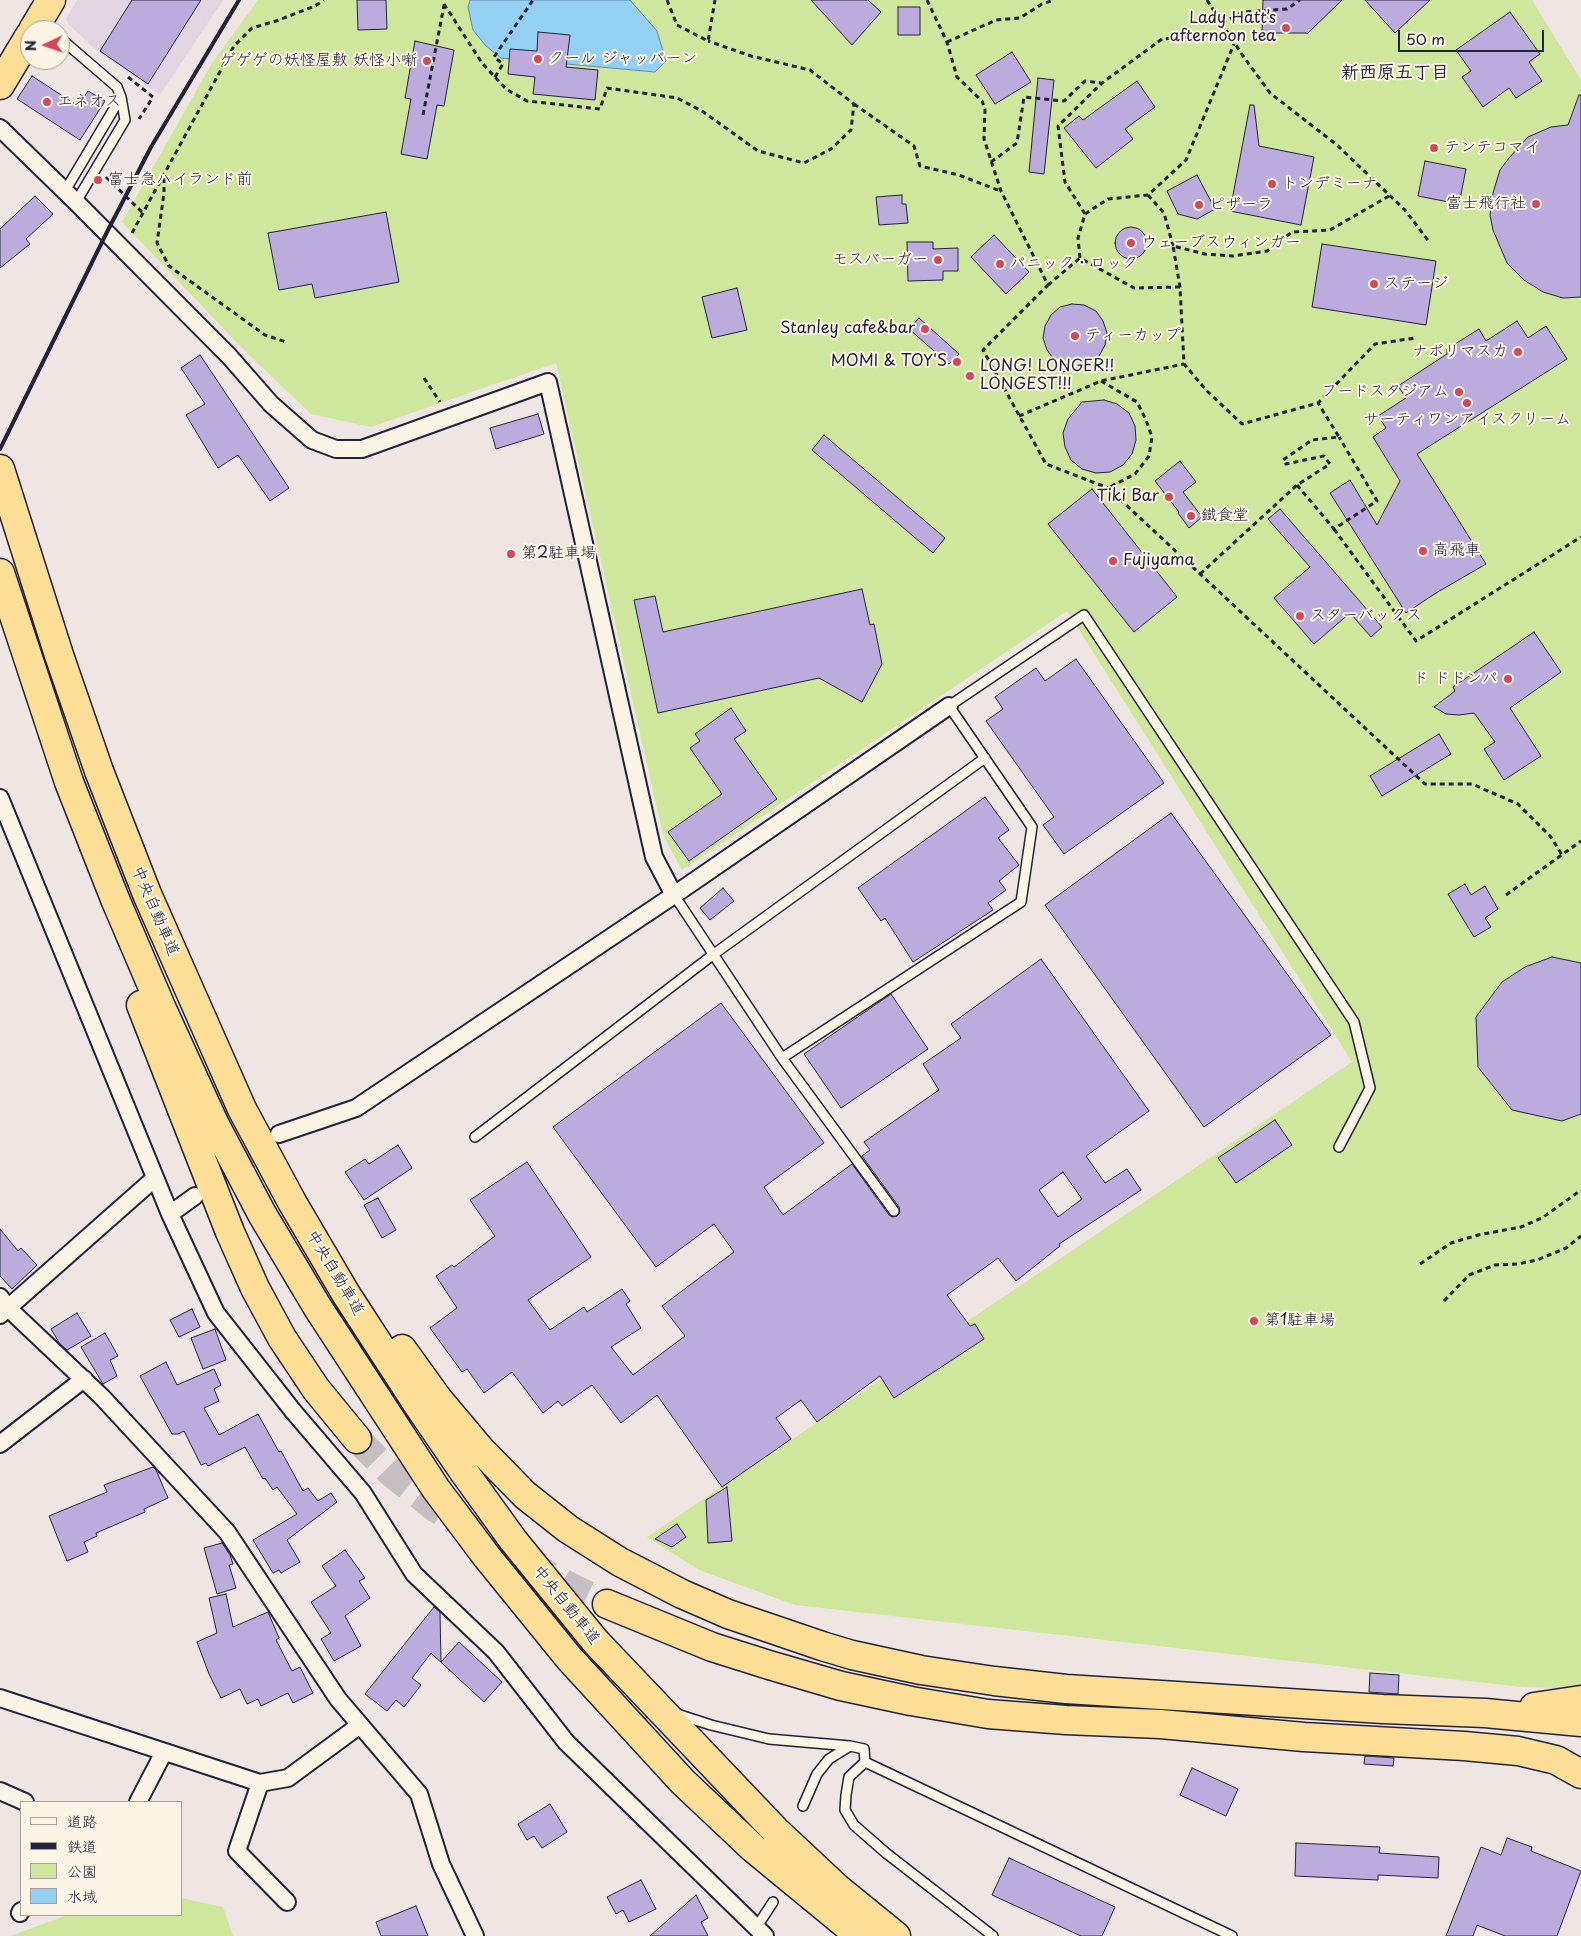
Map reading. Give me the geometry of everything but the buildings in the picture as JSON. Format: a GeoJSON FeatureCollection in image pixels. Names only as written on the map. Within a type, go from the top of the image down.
{"type":"FeatureCollection","features":[{"type":"Feature","properties":{"kind":"highway"},"geometry":{"type":"LineString","coordinates":[[0,84],[20,54]]}},
{"type":"Feature","properties":{"kind":"highway","name":"中央自動車道"},"geometry":{"type":"LineString","coordinates":[[0,469],[59,655],[102,780],[147,894],[242,1109],[292,1202],[346,1294],[464,1472],[513,1540],[590,1635],[775,1830],[838,1888],[896,1936]]}},
{"type":"Feature","properties":{"kind":"highway","name":"中央自動車道"},"geometry":{"type":"LineString","coordinates":[[0,573],[69,782],[111,890],[162,1009],[214,1123],[262,1214],[318,1308],[436,1489],[487,1558],[569,1658],[682,1782],[753,1848],[860,1936]]}},
{"type":"Feature","properties":{"kind":"highway"},"geometry":{"type":"LineString","coordinates":[[30,666],[51,757],[81,852],[230,1232],[255,1288],[282,1338],[316,1389],[357,1439]]}},
{"type":"Feature","properties":{"kind":"highway"},"geometry":{"type":"LineString","coordinates":[[242,1109],[381,1320],[438,1399],[480,1449],[525,1495],[568,1529],[620,1562],[682,1594],[728,1614],[822,1646],[852,1655],[930,1671],[1066,1689],[1383,1709],[1485,1713],[1581,1722]]}},
{"type":"Feature","properties":{"kind":"highway"},"geometry":{"type":"LineString","coordinates":[[607,1604],[712,1647],[768,1666],[841,1686],[911,1701],[988,1714],[1160,1724],[1304,1737],[1518,1751],[1556,1760],[1581,1774]]}},
{"type":"Feature","properties":{"kind":"highway"},"geometry":{"type":"LineString","coordinates":[[1485,1713],[1581,1700]]}},
{"type":"Feature","properties":{"kind":"highway"},"geometry":{"type":"LineString","coordinates":[[1464,1746],[1532,1738],[1581,1737]]}},
{"type":"Feature","properties":{"kind":"street"},"geometry":{"type":"LineString","coordinates":[[0,128],[123,248],[229,356],[271,404],[312,440],[336,449],[362,449],[548,382],[654,857],[674,894]]}},
{"type":"Feature","properties":{"kind":"street"},"geometry":{"type":"LineString","coordinates":[[279,1134],[356,1108],[949,706]]}},
{"type":"Feature","properties":{"kind":"street"},"geometry":{"type":"LineString","coordinates":[[0,798],[170,1214],[216,1313],[293,1411],[363,1494],[414,1574],[496,1652],[566,1742],[760,1932]]}},
{"type":"Feature","properties":{"kind":"street"},"geometry":{"type":"LineString","coordinates":[[155,1178],[3,1307],[84,1379],[227,1532],[338,1699],[419,1794],[440,1864],[475,1936]]}},
{"type":"Feature","properties":{"kind":"street"},"geometry":{"type":"LineString","coordinates":[[170,1214],[195,1196]]}},
{"type":"Feature","properties":{"kind":"street"},"geometry":{"type":"LineString","coordinates":[[0,1444],[84,1379]]}},
{"type":"Feature","properties":{"kind":"street"},"geometry":{"type":"LineString","coordinates":[[0,1698],[260,1783],[288,1778],[360,1725]]}},
{"type":"Feature","properties":{"kind":"street"},"geometry":{"type":"LineString","coordinates":[[139,1801],[164,1752]]}},
{"type":"Feature","properties":{"kind":"street"},"geometry":{"type":"LineString","coordinates":[[260,1783],[237,1851],[287,1902]]}},
{"type":"Feature","properties":{"kind":"street"},"geometry":{"type":"LineString","coordinates":[[0,1791],[23,1801]]}},
{"type":"Feature","properties":{"kind":"lane"},"geometry":{"type":"LineString","coordinates":[[70,46],[117,87],[121,97],[125,120],[71,196]]}},
{"type":"Feature","properties":{"kind":"lane"},"geometry":{"type":"LineString","coordinates":[[71,196],[121,97]]}},
{"type":"Feature","properties":{"kind":"lane"},"geometry":{"type":"LineString","coordinates":[[782,1058],[1021,902],[1032,827],[949,706],[1084,615],[1354,1022],[1370,1088],[1340,1147]]}},
{"type":"Feature","properties":{"kind":"lane"},"geometry":{"type":"LineString","coordinates":[[475,1137],[714,954],[985,758]]}},
{"type":"Feature","properties":{"kind":"lane"},"geometry":{"type":"LineString","coordinates":[[674,894],[782,1058],[894,1211]]}},
{"type":"Feature","properties":{"kind":"lane"},"geometry":{"type":"LineString","coordinates":[[658,1708],[711,1725],[768,1739],[850,1746],[864,1749],[865,1762]]}},
{"type":"Feature","properties":{"kind":"lane"},"geometry":{"type":"LineString","coordinates":[[803,1806],[817,1774],[829,1759],[850,1746]]}},
{"type":"Feature","properties":{"kind":"lane"},"geometry":{"type":"LineString","coordinates":[[865,1762],[849,1777],[846,1810],[854,1826],[993,1936]]}},
{"type":"Feature","properties":{"kind":"lane"},"geometry":{"type":"LineString","coordinates":[[865,1762],[1232,1936]]}},
{"type":"Feature","properties":{"kind":"lane"},"geometry":{"type":"LineString","coordinates":[[760,1932],[773,1902]]}},
{"type":"Feature","properties":{"kind":"path"},"geometry":{"type":"LineString","coordinates":[[123,248],[234,46],[252,28],[315,6],[324,0]]}},
{"type":"Feature","properties":{"kind":"path"},"geometry":{"type":"LineString","coordinates":[[495,77],[503,64],[494,57],[533,0]]}},
{"type":"Feature","properties":{"kind":"path"},"geometry":{"type":"LineString","coordinates":[[666,0],[677,25],[708,41],[751,56],[810,70],[914,146],[920,166],[959,175],[1001,191]]}},
{"type":"Feature","properties":{"kind":"path"},"geometry":{"type":"LineString","coordinates":[[708,41],[714,0]]}},
{"type":"Feature","properties":{"kind":"path"},"geometry":{"type":"LineString","coordinates":[[927,0],[947,42],[957,77],[982,101],[985,108],[984,139],[1001,191],[1048,285]]}},
{"type":"Feature","properties":{"kind":"path"},"geometry":{"type":"LineString","coordinates":[[947,42],[996,20],[1020,18],[1042,4],[1054,0]]}},
{"type":"Feature","properties":{"kind":"path"},"geometry":{"type":"LineString","coordinates":[[1208,0],[1234,44],[1270,93],[1337,145],[1405,210],[1430,243]]}},
{"type":"Feature","properties":{"kind":"path"},"geometry":{"type":"LineString","coordinates":[[1222,23],[1243,12],[1287,9],[1300,0]]}},
{"type":"Feature","properties":{"kind":"path"},"geometry":{"type":"LineString","coordinates":[[444,2],[469,45],[495,77],[506,89],[528,101],[600,109],[607,88],[677,98],[702,111],[758,150],[804,163],[831,149],[851,130],[854,104]]}},
{"type":"Feature","properties":{"kind":"path"},"geometry":{"type":"LineString","coordinates":[[423,115],[444,2]]}},
{"type":"Feature","properties":{"kind":"path"},"geometry":{"type":"LineString","coordinates":[[1085,214],[1065,182],[1058,126],[1102,83],[1162,39],[1229,34]]}},
{"type":"Feature","properties":{"kind":"path"},"geometry":{"type":"LineString","coordinates":[[1080,258],[1078,238],[1085,214],[1108,199],[1148,195],[1186,160],[1234,44]]}},
{"type":"Feature","properties":{"kind":"path"},"geometry":{"type":"LineString","coordinates":[[991,162],[1017,143],[1024,98],[1064,101],[1085,81],[1102,83]]}},
{"type":"Feature","properties":{"kind":"path"},"geometry":{"type":"LineString","coordinates":[[137,123],[153,97]]}},
{"type":"Feature","properties":{"kind":"path"},"geometry":{"type":"LineString","coordinates":[[110,169],[106,176],[143,213]]}},
{"type":"Feature","properties":{"kind":"path"},"geometry":{"type":"LineString","coordinates":[[164,176],[164,193],[157,243],[169,266],[265,335],[286,342]]}},
{"type":"Feature","properties":{"kind":"path"},"geometry":{"type":"LineString","coordinates":[[1148,195],[1164,212],[1174,246],[1180,287],[1184,364],[1207,391],[1242,424],[1318,403],[1375,344],[1415,338]]}},
{"type":"Feature","properties":{"kind":"path"},"geometry":{"type":"LineString","coordinates":[[1174,246],[1205,254],[1233,256],[1268,251],[1292,232],[1330,230],[1389,196]]}},
{"type":"Feature","properties":{"kind":"path"},"geometry":{"type":"LineString","coordinates":[[1080,258],[1048,285],[983,350],[1046,464],[1108,488],[1425,784],[1472,784],[1518,804],[1551,837],[1562,855]]}},
{"type":"Feature","properties":{"kind":"path"},"geometry":{"type":"LineString","coordinates":[[1080,258],[1134,288],[1180,287]]}},
{"type":"Feature","properties":{"kind":"path"},"geometry":{"type":"LineString","coordinates":[[1019,416],[1101,381],[1184,364]]}},
{"type":"Feature","properties":{"kind":"path"},"geometry":{"type":"LineString","coordinates":[[1101,381],[1137,402],[1152,437],[1149,456],[1135,474],[1108,488]]}},
{"type":"Feature","properties":{"kind":"path"},"geometry":{"type":"LineString","coordinates":[[1318,403],[1377,501],[1334,529]]}},
{"type":"Feature","properties":{"kind":"path"},"geometry":{"type":"LineString","coordinates":[[1200,574],[1297,485],[1330,464],[1324,456],[1286,464],[1283,460],[1312,440],[1339,436]]}},
{"type":"Feature","properties":{"kind":"path"},"geometry":{"type":"LineString","coordinates":[[1297,485],[1334,529],[1416,641],[1581,537]]}},
{"type":"Feature","properties":{"kind":"path"},"geometry":{"type":"LineString","coordinates":[[1506,895],[1581,842]]}},
{"type":"Feature","properties":{"kind":"path"},"geometry":{"type":"LineString","coordinates":[[1420,1264],[1451,1244],[1478,1235],[1521,1227],[1542,1218],[1581,1190]]}},
{"type":"Feature","properties":{"kind":"path"},"geometry":{"type":"LineString","coordinates":[[1444,1301],[1469,1275],[1495,1265],[1518,1264],[1537,1260],[1566,1248],[1581,1236]]}},
{"type":"Feature","properties":{"kind":"shaded area"},"geometry":{"type":"Polygon","coordinates":[[[77,0],[223,0],[160,95],[96,50],[70,26],[70,20],[66,19],[77,0]]]}},
{"type":"Feature","properties":{"kind":"green space"},"geometry":{"type":"Polygon","coordinates":[[[258,0],[1532,0],[1581,80],[1581,1689],[1522,1687],[795,1605],[699,1570],[647,1537],[1352,1062],[1067,611],[682,870],[663,835],[556,363],[371,427],[311,414],[243,349],[122,222],[212,63],[258,0]]]}},
{"type":"Feature","properties":{"kind":"green space"},"geometry":{"type":"Polygon","coordinates":[[[182,1898],[223,1907],[233,1936],[10,1936],[65,1916],[182,1916],[182,1898]]]}},
{"type":"Feature","properties":{"kind":"water"},"geometry":{"type":"Polygon","coordinates":[[[470,0],[630,0],[657,31],[666,61],[655,72],[501,58],[486,46],[473,30],[468,7],[470,0]]]}},
{"type":"Feature","properties":{"kind":"tunnel"},"geometry":{"type":"LineString","coordinates":[[206,1187],[269,1141]]}},
{"type":"Feature","properties":{"kind":"tunnel"},"geometry":{"type":"LineString","coordinates":[[357,1439],[391,1473],[435,1508],[567,1585],[607,1604]]}},
{"type":"Feature","properties":{"kind":"railway"},"geometry":{"type":"LineString","coordinates":[[0,449],[151,147],[239,0]]}},
{"type":"Feature","properties":{"kind":"place","name":"Lady Hatt’s afternoon tea"},"geometry":{"type":"Point","coordinates":[1286,28]}},
{"type":"Feature","properties":{"kind":"place","name":"クール ジャッパーン"},"geometry":{"type":"Point","coordinates":[538,59]}},
{"type":"Feature","properties":{"kind":"place","name":"ゲゲゲの妖怪屋敷 妖怪小噺"},"geometry":{"type":"Point","coordinates":[427,61]}},
{"type":"Feature","properties":{"kind":"place","name":"エネオス"},"geometry":{"type":"Point","coordinates":[47,102]}},
{"type":"Feature","properties":{"kind":"place","name":"テンテコマイ"},"geometry":{"type":"Point","coordinates":[1434,148]}},
{"type":"Feature","properties":{"kind":"place","name":"富士急ハイランド前"},"geometry":{"type":"Point","coordinates":[98,180]}},
{"type":"Feature","properties":{"kind":"place","name":"トンデミーナ"},"geometry":{"type":"Point","coordinates":[1272,184]}},
{"type":"Feature","properties":{"kind":"place","name":"富士飛行社"},"geometry":{"type":"Point","coordinates":[1536,204]}},
{"type":"Feature","properties":{"kind":"place","name":"ピザーラ"},"geometry":{"type":"Point","coordinates":[1199,205]}},
{"type":"Feature","properties":{"kind":"place","name":"ウェーブスウィンガー"},"geometry":{"type":"Point","coordinates":[1131,243]}},
{"type":"Feature","properties":{"kind":"place","name":"モスバーガー"},"geometry":{"type":"Point","coordinates":[938,260]}},
{"type":"Feature","properties":{"kind":"place","name":"パニック・ロック"},"geometry":{"type":"Point","coordinates":[1000,264]}},
{"type":"Feature","properties":{"kind":"place","name":"ステージ"},"geometry":{"type":"Point","coordinates":[1374,284]}},
{"type":"Feature","properties":{"kind":"place","name":"Stanley cafe&bar"},"geometry":{"type":"Point","coordinates":[925,329]}},
{"type":"Feature","properties":{"kind":"place","name":"ティーカップ"},"geometry":{"type":"Point","coordinates":[1075,336]}},
{"type":"Feature","properties":{"kind":"place","name":"ナポリマスカ"},"geometry":{"type":"Point","coordinates":[1518,352]}},
{"type":"Feature","properties":{"kind":"place","name":"MOMI & TOY'S"},"geometry":{"type":"Point","coordinates":[957,362]}},
{"type":"Feature","properties":{"kind":"place","name":"LONG! LONGER!! LONGEST!!!"},"geometry":{"type":"Point","coordinates":[970,376]}},
{"type":"Feature","properties":{"kind":"place","name":"フードスタジアム"},"geometry":{"type":"Point","coordinates":[1459,392]}},
{"type":"Feature","properties":{"kind":"place","name":"サーティワンアイスクリーム"},"geometry":{"type":"Point","coordinates":[1467,403]}},
{"type":"Feature","properties":{"kind":"place","name":"Tiki Bar"},"geometry":{"type":"Point","coordinates":[1169,497]}},
{"type":"Feature","properties":{"kind":"place","name":"鐵食堂"},"geometry":{"type":"Point","coordinates":[1191,516]}},
{"type":"Feature","properties":{"kind":"place","name":"高飛車"},"geometry":{"type":"Point","coordinates":[1423,551]}},
{"type":"Feature","properties":{"kind":"place","name":"第2駐車場"},"geometry":{"type":"Point","coordinates":[511,554]}},
{"type":"Feature","properties":{"kind":"place","name":"Fujiyama"},"geometry":{"type":"Point","coordinates":[1113,561]}},
{"type":"Feature","properties":{"kind":"place","name":"スターバックス"},"geometry":{"type":"Point","coordinates":[1300,616]}},
{"type":"Feature","properties":{"kind":"place","name":"ド ドドンパ"},"geometry":{"type":"Point","coordinates":[1508,679]}},
{"type":"Feature","properties":{"kind":"place","name":"第1駐車場"},"geometry":{"type":"Point","coordinates":[1254,1321]}},
{"type":"Feature","properties":{"kind":"district","name":"新西原五丁目"},"geometry":{"type":"Point","coordinates":[1395,73]}}]}
